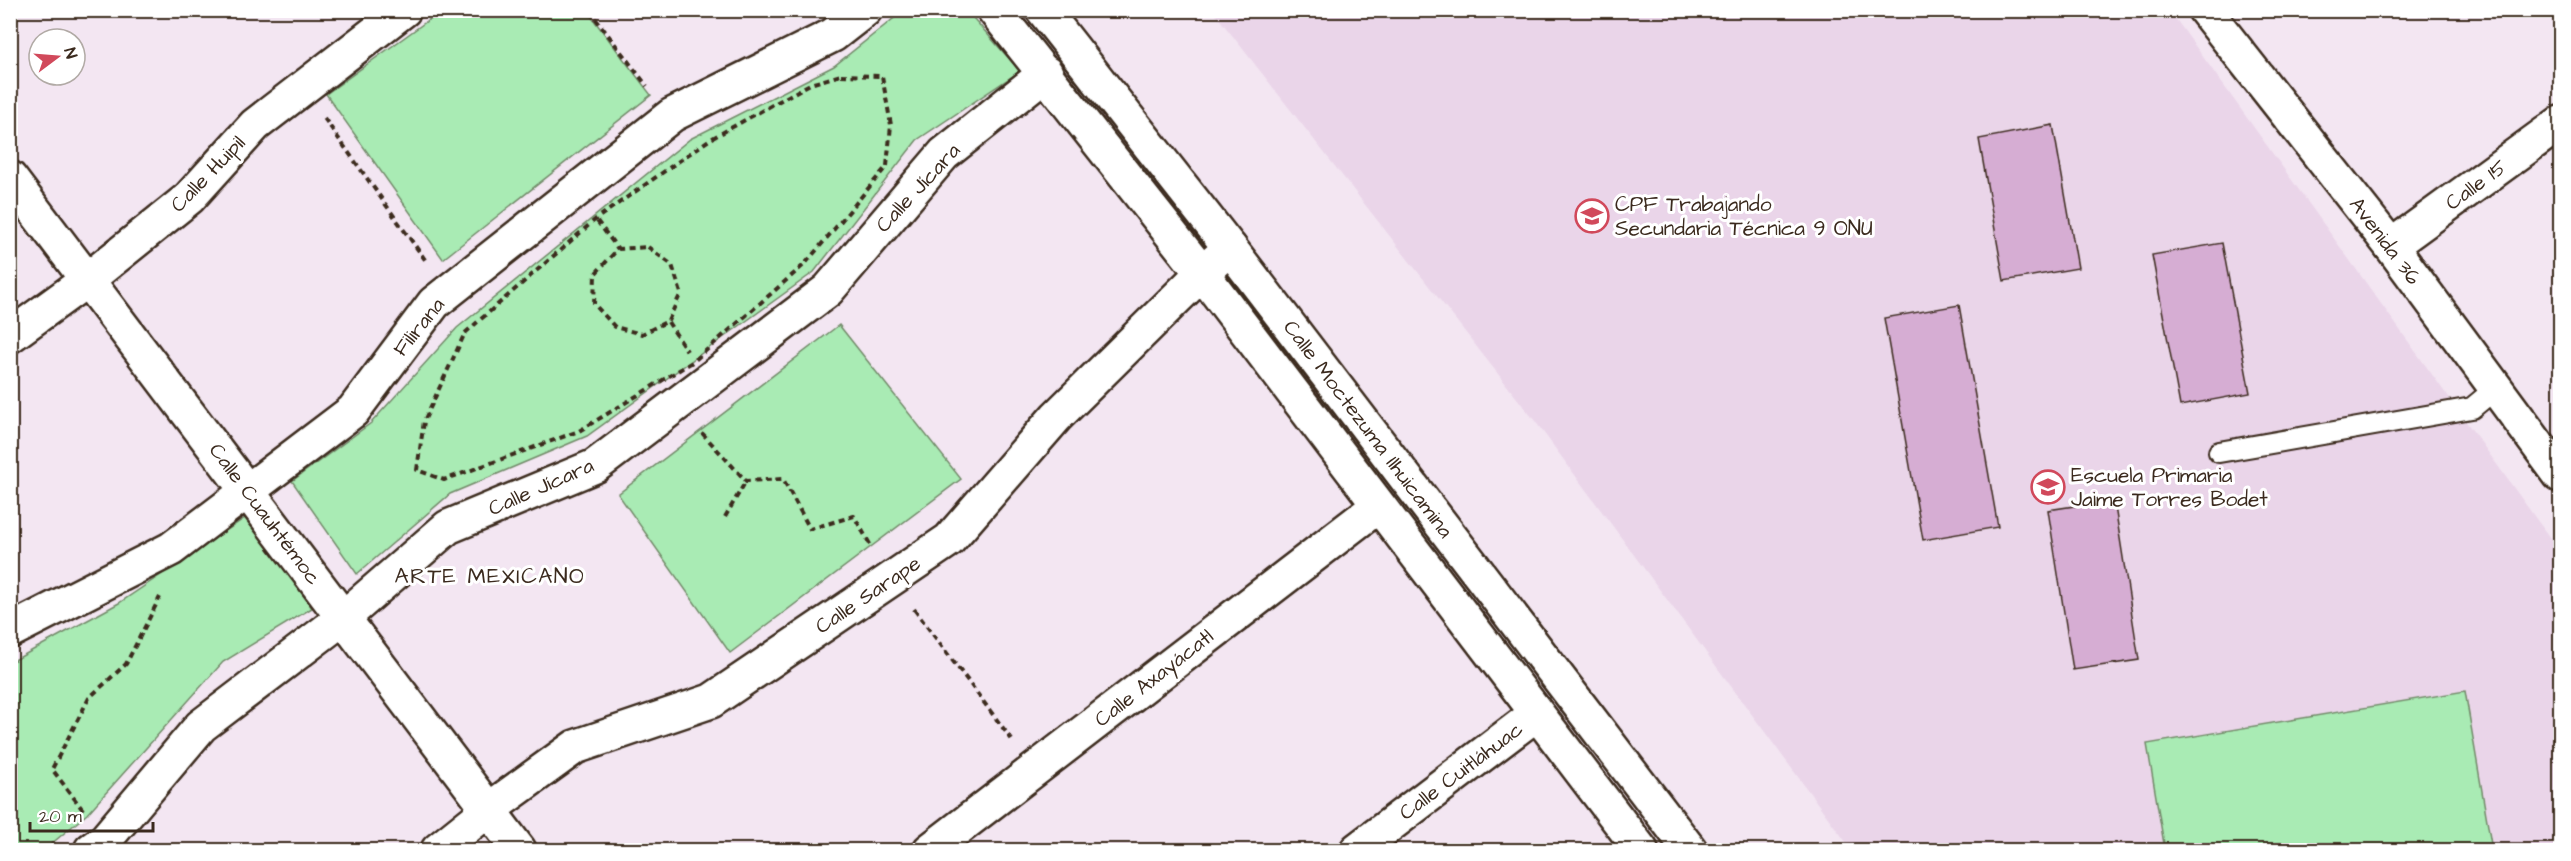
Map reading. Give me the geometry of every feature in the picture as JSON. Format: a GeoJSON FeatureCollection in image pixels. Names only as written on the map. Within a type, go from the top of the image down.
{"type":"FeatureCollection","features":[{"type":"Feature","properties":{"kind":"street","name":"Calle Huipil"},"geometry":{"type":"LineString","coordinates":[[10,336],[87,280],[189,198],[255,125],[404,10]]}},
{"type":"Feature","properties":{"kind":"street","name":"Filirana"},"geometry":{"type":"LineString","coordinates":[[10,631],[174,547],[353,411],[434,303],[672,115],[833,35],[865,10]]}},
{"type":"Feature","properties":{"kind":"street","name":"Calle Moctezuma Ilhuicamina"},"geometry":{"type":"LineString","coordinates":[[994,10],[1202,273],[1641,850]]}},
{"type":"Feature","properties":{"kind":"street","name":"Calle Moctezuma Ilhuicamina"},"geometry":{"type":"LineString","coordinates":[[1043,10],[1230,248],[1690,850]]}},
{"type":"Feature","properties":{"kind":"street","name":"Avenida 36"},"geometry":{"type":"LineString","coordinates":[[2205,10],[2391,246],[2494,389],[2560,475]]}},
{"type":"Feature","properties":{"kind":"street","name":"Calle Jícara"},"geometry":{"type":"LineString","coordinates":[[98,845],[201,726],[343,618],[448,527],[595,466],[828,290],[944,154],[1046,74]]}},
{"type":"Feature","properties":{"kind":"street","name":"Calle 15"},"geometry":{"type":"LineString","coordinates":[[2391,246],[2560,123]]}},
{"type":"Feature","properties":{"kind":"street","name":"Calle Cuauhtémoc"},"geometry":{"type":"LineString","coordinates":[[10,178],[519,850]]}},
{"type":"Feature","properties":{"kind":"street","name":"Calle Sarape"},"geometry":{"type":"LineString","coordinates":[[438,850],[488,810],[576,747],[711,701],[949,540],[1056,417],[1230,248]]}},
{"type":"Feature","properties":{"kind":"street","name":"Calle Axayácatl"},"geometry":{"type":"LineString","coordinates":[[930,850],[1378,506]]}},
{"type":"Feature","properties":{"kind":"street","name":"Calle Cuitláhuac"},"geometry":{"type":"LineString","coordinates":[[1357,850],[1536,714]]}},
{"type":"Feature","properties":{"kind":"lane"},"geometry":{"type":"LineString","coordinates":[[2219,452],[2472,408],[2494,389]]}},
{"type":"Feature","properties":{"kind":"path"},"geometry":{"type":"LineString","coordinates":[[589,10],[666,111],[672,115]]}},
{"type":"Feature","properties":{"kind":"path"},"geometry":{"type":"LineString","coordinates":[[842,75],[882,76],[891,125],[887,166],[805,264],[694,361],[579,431],[444,480],[417,470],[424,422],[465,333],[596,219],[709,140],[810,84],[842,75]]}},
{"type":"Feature","properties":{"kind":"path"},"geometry":{"type":"LineString","coordinates":[[304,88],[437,277],[445,294]]}},
{"type":"Feature","properties":{"kind":"path"},"geometry":{"type":"LineString","coordinates":[[596,219],[618,249]]}},
{"type":"Feature","properties":{"kind":"path"},"geometry":{"type":"LineString","coordinates":[[648,248],[672,265],[681,293],[668,321],[642,334],[615,327],[594,304],[595,274],[618,249],[648,248]]}},
{"type":"Feature","properties":{"kind":"path"},"geometry":{"type":"LineString","coordinates":[[668,321],[694,361]]}},
{"type":"Feature","properties":{"kind":"path"},"geometry":{"type":"LineString","coordinates":[[676,404],[746,481]]}},
{"type":"Feature","properties":{"kind":"path"},"geometry":{"type":"LineString","coordinates":[[746,481],[783,479],[810,529],[854,516],[891,580],[1035,770]]}},
{"type":"Feature","properties":{"kind":"path"},"geometry":{"type":"LineString","coordinates":[[725,518],[746,481]]}},
{"type":"Feature","properties":{"kind":"path"},"geometry":{"type":"LineString","coordinates":[[98,845],[52,769],[88,698],[126,664],[177,563],[174,547]]}},
{"type":"Feature","properties":{"kind":"shaded area","name":"Escuela Primaria Jaime Torres Bodet"},"geometry":{"type":"Polygon","coordinates":[[[1213,11],[2170,11],[2560,552],[2560,850],[1852,850],[1535,421],[1213,11]]]}},
{"type":"Feature","properties":{"kind":"green space"},"geometry":{"type":"Polygon","coordinates":[[[441,11],[587,11],[651,95],[443,259],[326,94],[441,11]]]}},
{"type":"Feature","properties":{"kind":"green space"},"geometry":{"type":"Polygon","coordinates":[[[903,11],[967,11],[1020,71],[917,140],[814,272],[587,436],[450,494],[357,574],[292,481],[371,423],[457,328],[690,139],[834,66],[903,11]]]}},
{"type":"Feature","properties":{"kind":"green space"},"geometry":{"type":"Polygon","coordinates":[[[839,325],[961,479],[730,653],[618,494],[839,325]]]}},
{"type":"Feature","properties":{"kind":"green space"},"geometry":{"type":"Polygon","coordinates":[[[248,516],[312,608],[223,662],[87,814],[44,850],[11,850],[11,662],[119,603],[248,516]]]}},
{"type":"Feature","properties":{"kind":"green space"},"geometry":{"type":"Polygon","coordinates":[[[2465,691],[2492,850],[2165,850],[2147,744],[2465,691]]]}},
{"type":"Feature","properties":{"kind":"building"},"geometry":{"type":"Polygon","coordinates":[[[2053,125],[2078,268],[2004,281],[1979,139],[2053,125]]]}},
{"type":"Feature","properties":{"kind":"building"},"geometry":{"type":"Polygon","coordinates":[[[2222,243],[2250,393],[2180,406],[2152,255],[2222,243]]]}},
{"type":"Feature","properties":{"kind":"building"},"geometry":{"type":"Polygon","coordinates":[[[1959,305],[1998,527],[1923,540],[1884,318],[1959,305]]]}},
{"type":"Feature","properties":{"kind":"building"},"geometry":{"type":"Polygon","coordinates":[[[2114,500],[2139,660],[2073,670],[2048,510],[2114,500]]]}},
{"type":"Feature","properties":{"kind":"place","name":"CPF Trabajando Secundaria Técnica 9 ONU"},"geometry":{"type":"Point","coordinates":[1592,216]}},
{"type":"Feature","properties":{"kind":"place","name":"Escuela Primaria Jaime Torres Bodet"},"geometry":{"type":"Point","coordinates":[2048,487]}},
{"type":"Feature","properties":{"kind":"district","name":"ARTE MEXICANO"},"geometry":{"type":"Point","coordinates":[490,576]}}]}
